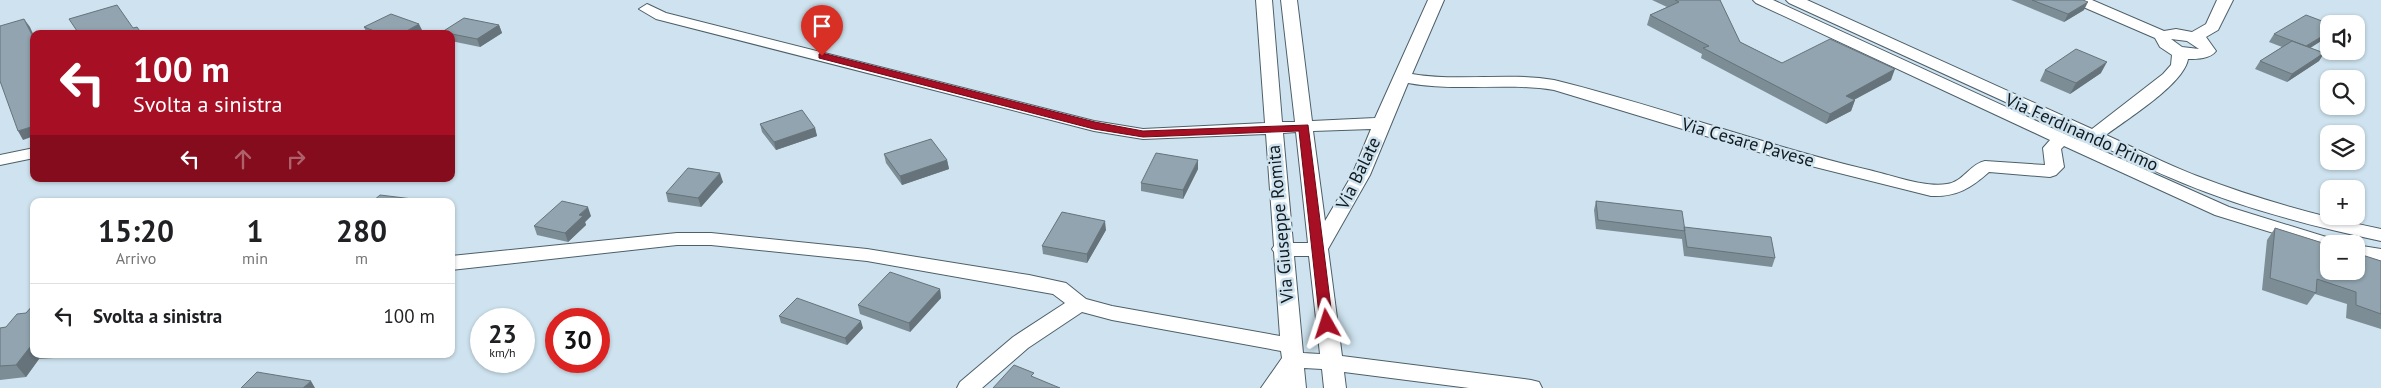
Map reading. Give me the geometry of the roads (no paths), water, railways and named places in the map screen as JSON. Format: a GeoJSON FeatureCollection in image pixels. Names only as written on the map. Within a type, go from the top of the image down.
{"type":"FeatureCollection","features":[{"type":"Feature","properties":{"kind":"street","name":"Via Giuseppe Romita"},"geometry":{"type":"LineString","coordinates":[[1264,0],[1282,249],[1295,388]]}},
{"type":"Feature","properties":{"kind":"street","name":"Via Giuseppe Romita"},"geometry":{"type":"LineString","coordinates":[[1289,0],[1335,388]]}},
{"type":"Feature","properties":{"kind":"street","name":"Via Balate"},"geometry":{"type":"LineString","coordinates":[[1318,250],[1361,175],[1382,122],[1436,0]]}},
{"type":"Feature","properties":{"kind":"street","name":"Via Ferdinando Primo"},"geometry":{"type":"LineString","coordinates":[[1761,0],[1798,7],[2055,132],[2242,200],[2293,216],[2381,235]]}},
{"type":"Feature","properties":{"kind":"street"},"geometry":{"type":"LineString","coordinates":[[2079,0],[2163,36],[2171,34],[2194,38],[2205,44],[2208,51],[2197,54],[2181,52],[2164,42],[2163,36]]}},
{"type":"Feature","properties":{"kind":"street"},"geometry":{"type":"LineString","coordinates":[[2194,38],[2212,27],[2225,0]]}},
{"type":"Feature","properties":{"kind":"street","name":"Via Balate"},"geometry":{"type":"LineString","coordinates":[[647,9],[661,16],[1094,126],[1143,134],[1273,129],[1382,122]]}},
{"type":"Feature","properties":{"kind":"street"},"geometry":{"type":"LineString","coordinates":[[2086,142],[2169,78],[2179,65],[2181,52]]}},
{"type":"Feature","properties":{"kind":"street","name":"Via Cesare Pavese"},"geometry":{"type":"LineString","coordinates":[[1402,77],[1432,81],[1519,80],[1551,84],[1599,97],[1731,139],[1906,184],[1949,192],[1962,186],[1985,166],[2050,171],[2055,167],[2052,148],[2055,132]]}},
{"type":"Feature","properties":{"kind":"street","name":"Via Ferdinando Primo"},"geometry":{"type":"LineString","coordinates":[[2086,142],[2222,211],[2320,241]]}},
{"type":"Feature","properties":{"kind":"street"},"geometry":{"type":"LineString","coordinates":[[0,160],[30,154]]}},
{"type":"Feature","properties":{"kind":"street"},"geometry":{"type":"LineString","coordinates":[[455,263],[677,239],[711,239],[867,255],[1059,288],[1079,304],[1112,313],[1331,362],[1472,384],[1531,388]]}},
{"type":"Feature","properties":{"kind":"street"},"geometry":{"type":"LineString","coordinates":[[1282,249],[1318,250]]}},
{"type":"Feature","properties":{"kind":"street"},"geometry":{"type":"LineString","coordinates":[[2365,252],[2381,255]]}},
{"type":"Feature","properties":{"kind":"street"},"geometry":{"type":"LineString","coordinates":[[968,388],[1000,358],[1045,324],[1079,304]]}},
{"type":"Feature","properties":{"kind":"street"},"geometry":{"type":"LineString","coordinates":[[1272,388],[1291,352]]}}]}
